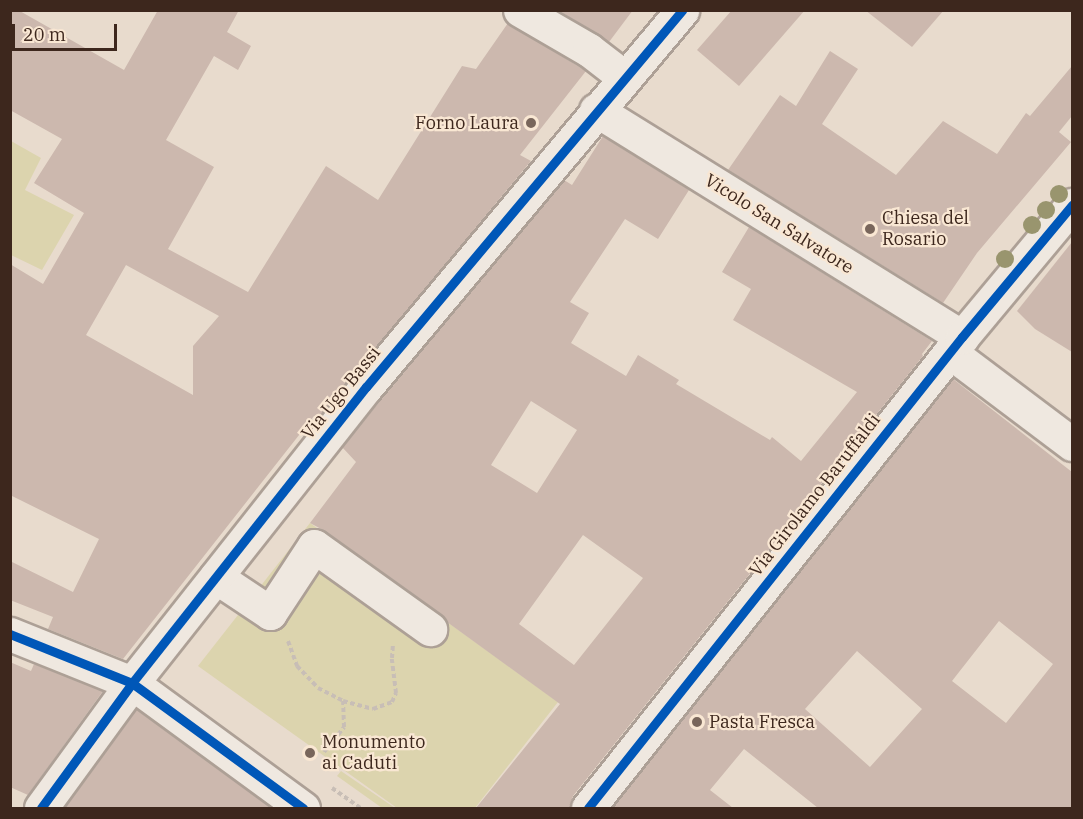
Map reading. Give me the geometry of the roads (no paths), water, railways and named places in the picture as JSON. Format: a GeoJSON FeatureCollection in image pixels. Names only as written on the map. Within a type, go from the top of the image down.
{"type":"FeatureCollection","features":[{"type":"Feature","properties":{"kind":"street"},"geometry":{"type":"LineString","coordinates":[[520,10],[589,50],[624,77]]}},
{"type":"Feature","properties":{"kind":"street","name":"Via Ugo Bassi"},"geometry":{"type":"LineString","coordinates":[[40,808],[132,683],[366,387],[682,10]]}},
{"type":"Feature","properties":{"kind":"street","name":"Vicolo San Salvatore"},"geometry":{"type":"LineString","coordinates":[[596,110],[956,344],[1072,444]]}},
{"type":"Feature","properties":{"kind":"street","name":"Via Girolamo Baruffaldi"},"geometry":{"type":"LineString","coordinates":[[588,808],[956,344],[1072,204]]}},
{"type":"Feature","properties":{"kind":"street"},"geometry":{"type":"LineString","coordinates":[[216,577],[270,613],[314,546],[420,623]]}},
{"type":"Feature","properties":{"kind":"street"},"geometry":{"type":"LineString","coordinates":[[10,634],[132,683],[303,808]]}},
{"type":"Feature","properties":{"kind":"place","name":"Forno Laura"},"geometry":{"type":"Point","coordinates":[531,123]}},
{"type":"Feature","properties":{"kind":"place","name":"Chiesa del Rosario"},"geometry":{"type":"Point","coordinates":[870,229]}},
{"type":"Feature","properties":{"kind":"place","name":"Pasta Fresca"},"geometry":{"type":"Point","coordinates":[697,722]}},
{"type":"Feature","properties":{"kind":"place","name":"Monumento ai Caduti"},"geometry":{"type":"Point","coordinates":[310,753]}}]}
